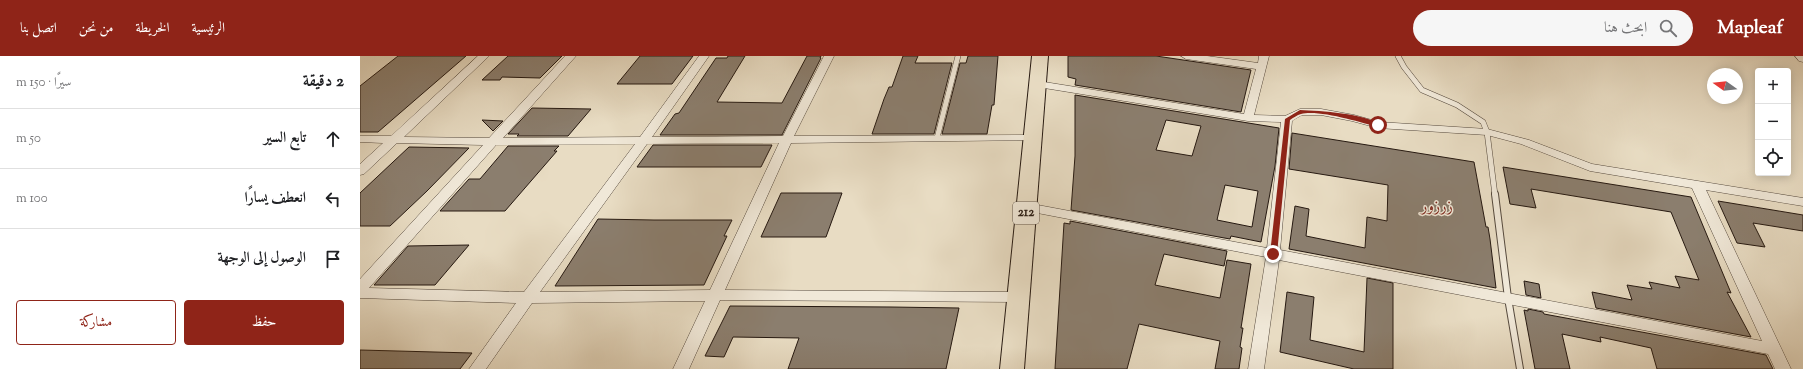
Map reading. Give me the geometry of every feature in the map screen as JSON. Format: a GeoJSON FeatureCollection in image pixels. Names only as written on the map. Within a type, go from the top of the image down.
{"type":"FeatureCollection","features":[{"type":"Feature","properties":{"kind":"main road","name":"212"},"geometry":{"type":"LineString","coordinates":[[1012,369],[1040,56]]}},
{"type":"Feature","properties":{"kind":"street"},"geometry":{"type":"LineString","coordinates":[[360,171],[484,56]]}},
{"type":"Feature","properties":{"kind":"street"},"geometry":{"type":"LineString","coordinates":[[360,288],[491,142],[571,56]]}},
{"type":"Feature","properties":{"kind":"street"},"geometry":{"type":"LineString","coordinates":[[477,369],[527,298],[645,141],[704,56]]}},
{"type":"Feature","properties":{"kind":"street"},"geometry":{"type":"LineString","coordinates":[[681,369],[786,139],[829,56]]}},
{"type":"Feature","properties":{"kind":"street"},"geometry":{"type":"LineString","coordinates":[[1186,56],[1263,61],[1248,118]]}},
{"type":"Feature","properties":{"kind":"street"},"geometry":{"type":"LineString","coordinates":[[1800,56],[1803,59]]}},
{"type":"Feature","properties":{"kind":"street"},"geometry":{"type":"LineString","coordinates":[[1038,84],[1248,118],[1287,119],[1300,112],[1321,112],[1354,118],[1378,125],[1487,132],[1525,142],[1590,167],[1803,202]]}},
{"type":"Feature","properties":{"kind":"street"},"geometry":{"type":"LineString","coordinates":[[1256,369],[1273,254],[1287,119]]}},
{"type":"Feature","properties":{"kind":"street"},"geometry":{"type":"LineString","coordinates":[[360,139],[491,142],[1033,137]]}},
{"type":"Feature","properties":{"kind":"street"},"geometry":{"type":"LineString","coordinates":[[1697,185],[1783,369]]}},
{"type":"Feature","properties":{"kind":"street"},"geometry":{"type":"LineString","coordinates":[[1027,207],[1773,348]]}},
{"type":"Feature","properties":{"kind":"street"},"geometry":{"type":"LineString","coordinates":[[360,293],[527,298],[715,295],[1019,297]]}},
{"type":"Feature","properties":{"kind":"lane"},"geometry":{"type":"LineString","coordinates":[[937,138],[958,56]]}},
{"type":"Feature","properties":{"kind":"lane"},"geometry":{"type":"LineString","coordinates":[[1398,56],[1422,90],[1457,106],[1483,122],[1487,132],[1508,298],[1520,369]]}},
{"type":"Feature","properties":{"kind":"building"},"geometry":{"type":"Polygon","coordinates":[[[398,56],[466,56],[378,132],[360,132],[360,86],[398,56]]]}},
{"type":"Feature","properties":{"kind":"building"},"geometry":{"type":"Polygon","coordinates":[[[508,56],[562,56],[540,78],[502,77],[500,80],[482,80],[508,56]]]}},
{"type":"Feature","properties":{"kind":"building"},"geometry":{"type":"Polygon","coordinates":[[[640,56],[693,56],[672,84],[617,84],[640,56]]]}},
{"type":"Feature","properties":{"kind":"building"},"geometry":{"type":"Polygon","coordinates":[[[728,56],[745,56],[717,102],[782,103],[807,56],[821,56],[821,58],[782,135],[660,135],[675,114],[679,113],[716,58],[727,58],[728,56]]]}},
{"type":"Feature","properties":{"kind":"building"},"geometry":{"type":"Polygon","coordinates":[[[903,56],[918,56],[915,63],[952,63],[934,134],[872,134],[884,99],[889,87],[892,87],[903,56]]]}},
{"type":"Feature","properties":{"kind":"building"},"geometry":{"type":"Polygon","coordinates":[[[968,56],[998,56],[994,105],[992,105],[987,134],[942,134],[960,63],[966,63],[968,56]]]}},
{"type":"Feature","properties":{"kind":"building"},"geometry":{"type":"Polygon","coordinates":[[[1068,56],[1156,56],[1251,70],[1241,112],[1075,85],[1076,79],[1068,77],[1068,56]]]}},
{"type":"Feature","properties":{"kind":"building"},"geometry":{"type":"Polygon","coordinates":[[[1075,95],[1279,128],[1275,166],[1261,242],[1231,236],[1230,239],[1071,210],[1075,156],[1075,95]],[[1166,120],[1156,150],[1192,156],[1201,126],[1166,120]],[[1225,185],[1217,220],[1252,227],[1258,191],[1225,185]]]}},
{"type":"Feature","properties":{"kind":"building"},"geometry":{"type":"Polygon","coordinates":[[[532,108],[591,109],[568,136],[517,136],[519,134],[508,134],[532,108]]]}},
{"type":"Feature","properties":{"kind":"building"},"geometry":{"type":"Polygon","coordinates":[[[482,120],[503,121],[493,131],[482,120]]]}},
{"type":"Feature","properties":{"kind":"building"},"geometry":{"type":"Polygon","coordinates":[[[1292,133],[1474,162],[1486,227],[1488,227],[1496,288],[1289,249],[1295,206],[1309,209],[1306,236],[1365,248],[1367,217],[1387,221],[1388,185],[1289,169],[1292,133]]]}},
{"type":"Feature","properties":{"kind":"building"},"geometry":{"type":"Polygon","coordinates":[[[653,145],[772,145],[761,167],[637,167],[653,145]]]}},
{"type":"Feature","properties":{"kind":"building"},"geometry":{"type":"Polygon","coordinates":[[[508,146],[559,146],[554,151],[557,151],[505,211],[440,211],[469,179],[480,179],[508,146]]]}},
{"type":"Feature","properties":{"kind":"building"},"geometry":{"type":"Polygon","coordinates":[[[409,147],[469,148],[390,226],[360,226],[360,193],[409,147]]]}},
{"type":"Feature","properties":{"kind":"building"},"geometry":{"type":"Polygon","coordinates":[[[1503,167],[1691,197],[1731,293],[1727,292],[1751,337],[1596,308],[1592,292],[1632,300],[1627,285],[1652,289],[1649,282],[1680,288],[1675,276],[1699,280],[1671,212],[1531,189],[1536,208],[1510,204],[1503,167]]]}},
{"type":"Feature","properties":{"kind":"building"},"geometry":{"type":"Polygon","coordinates":[[[781,193],[842,193],[826,237],[761,237],[781,193]]]}},
{"type":"Feature","properties":{"kind":"building"},"geometry":{"type":"Polygon","coordinates":[[[1718,201],[1803,215],[1803,231],[1753,223],[1765,247],[1737,243],[1718,201]]]}},
{"type":"Feature","properties":{"kind":"building"},"geometry":{"type":"Polygon","coordinates":[[[598,219],[732,220],[724,236],[727,236],[704,285],[555,286],[598,219]]]}},
{"type":"Feature","properties":{"kind":"building"},"geometry":{"type":"Polygon","coordinates":[[[1070,221],[1227,251],[1224,266],[1164,254],[1155,285],[1220,298],[1227,260],[1251,264],[1241,328],[1243,328],[1239,369],[1215,369],[1220,341],[1139,324],[1127,369],[1055,369],[1064,223],[1070,224],[1070,221]]]}},
{"type":"Feature","properties":{"kind":"building"},"geometry":{"type":"Polygon","coordinates":[[[469,245],[435,285],[374,285],[408,246],[469,245]]]}},
{"type":"Feature","properties":{"kind":"building"},"geometry":{"type":"Polygon","coordinates":[[[1367,278],[1393,283],[1393,369],[1354,369],[1280,352],[1287,292],[1314,297],[1310,340],[1364,352],[1367,278]]]}},
{"type":"Feature","properties":{"kind":"building"},"geometry":{"type":"Polygon","coordinates":[[[1524,281],[1539,284],[1541,298],[1526,295],[1524,281]]]}},
{"type":"Feature","properties":{"kind":"building"},"geometry":{"type":"Polygon","coordinates":[[[730,306],[959,308],[946,369],[788,369],[799,338],[733,337],[724,357],[705,356],[730,306]]]}},
{"type":"Feature","properties":{"kind":"building"},"geometry":{"type":"Polygon","coordinates":[[[1528,309],[1543,312],[1544,314],[1766,355],[1773,369],[1657,369],[1651,348],[1600,337],[1601,342],[1562,334],[1570,369],[1535,369],[1524,310],[1528,311],[1528,309]]]}},
{"type":"Feature","properties":{"kind":"building"},"geometry":{"type":"Polygon","coordinates":[[[360,350],[472,353],[460,369],[360,369],[360,350]]]}},
{"type":"Feature","properties":{"kind":"district","name":"زرزور"},"geometry":{"type":"Point","coordinates":[1437,207]}},
{"type":"Feature","properties":{"kind":"route"},"geometry":{"type":"LineString","coordinates":[[1273,254],[1287,119],[1300,112],[1321,112],[1354,118],[1378,125]]}}]}
